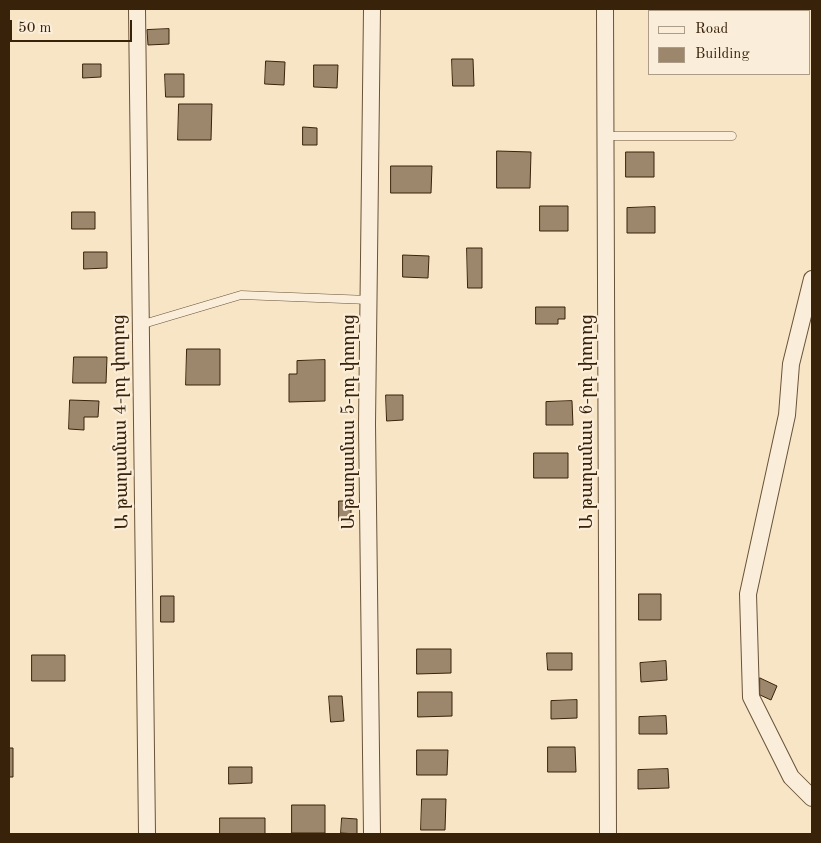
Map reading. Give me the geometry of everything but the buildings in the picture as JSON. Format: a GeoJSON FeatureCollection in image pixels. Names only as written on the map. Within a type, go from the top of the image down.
{"type":"FeatureCollection","features":[{"type":"Feature","properties":{"kind":"street","name":"Ա թաղամաս 4-րդ փողոց"},"geometry":{"type":"LineString","coordinates":[[136,9],[147,834]]}},
{"type":"Feature","properties":{"kind":"street","name":"Ա թաղամաս 5-րդ փողոց"},"geometry":{"type":"LineString","coordinates":[[372,9],[368,300],[372,834]]}},
{"type":"Feature","properties":{"kind":"street","name":"Ա թաղամաս 6-րդ փողոց"},"geometry":{"type":"LineString","coordinates":[[605,9],[608,834]]}},
{"type":"Feature","properties":{"kind":"street"},"geometry":{"type":"LineString","coordinates":[[812,279],[791,364],[787,415],[748,594],[751,697],[790,777],[812,798]]}},
{"type":"Feature","properties":{"kind":"lane"},"geometry":{"type":"LineString","coordinates":[[605,136],[732,136]]}},
{"type":"Feature","properties":{"kind":"lane"},"geometry":{"type":"LineString","coordinates":[[140,324],[241,295],[368,300]]}}]}
